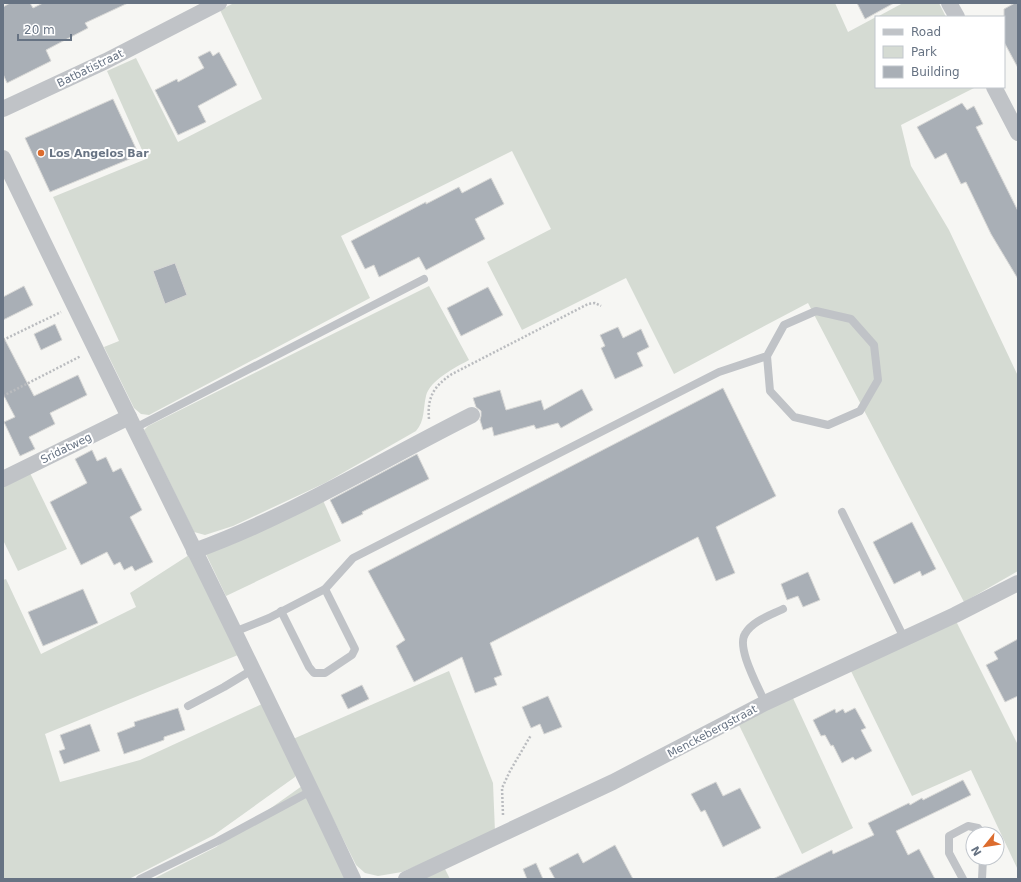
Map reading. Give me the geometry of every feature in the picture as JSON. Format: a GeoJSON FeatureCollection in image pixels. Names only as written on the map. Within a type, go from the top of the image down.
{"type":"FeatureCollection","features":[{"type":"Feature","properties":{"kind":"street","name":"Batbatistraat"},"geometry":{"type":"LineString","coordinates":[[3,109],[106,61],[219,3]]}},
{"type":"Feature","properties":{"kind":"street"},"geometry":{"type":"LineString","coordinates":[[949,3],[956,16]]}},
{"type":"Feature","properties":{"kind":"street"},"geometry":{"type":"LineString","coordinates":[[995,88],[1018,133]]}},
{"type":"Feature","properties":{"kind":"street"},"geometry":{"type":"LineString","coordinates":[[3,158],[312,791],[353,879]]}},
{"type":"Feature","properties":{"kind":"street"},"geometry":{"type":"LineString","coordinates":[[194,551],[242,532],[303,504],[472,415]]}},
{"type":"Feature","properties":{"kind":"street","name":"Sridatweg"},"geometry":{"type":"LineString","coordinates":[[3,479],[132,422]]}},
{"type":"Feature","properties":{"kind":"street","name":"Menckebergstraat"},"geometry":{"type":"LineString","coordinates":[[406,879],[505,834],[619,779],[765,703],[955,615],[1018,583]]}},
{"type":"Feature","properties":{"kind":"lane"},"geometry":{"type":"LineString","coordinates":[[132,422],[424,279]]}},
{"type":"Feature","properties":{"kind":"lane"},"geometry":{"type":"LineString","coordinates":[[234,632],[269,618],[325,589],[353,558],[719,372],[767,356],[784,326],[816,311],[851,319],[874,345],[878,380],[860,411],[828,425],[794,417],[770,391],[767,356]]}},
{"type":"Feature","properties":{"kind":"lane"},"geometry":{"type":"LineString","coordinates":[[842,512],[904,638]]}},
{"type":"Feature","properties":{"kind":"lane"},"geometry":{"type":"LineString","coordinates":[[281,611],[309,667],[314,673],[325,673],[352,655],[355,649],[325,589]]}},
{"type":"Feature","properties":{"kind":"lane"},"geometry":{"type":"LineString","coordinates":[[765,703],[743,652],[742,642],[744,634],[751,626],[783,609]]}},
{"type":"Feature","properties":{"kind":"lane"},"geometry":{"type":"LineString","coordinates":[[188,706],[252,670]]}},
{"type":"Feature","properties":{"kind":"lane"},"geometry":{"type":"LineString","coordinates":[[140,879],[218,841],[312,791]]}},
{"type":"Feature","properties":{"kind":"lane"},"geometry":{"type":"LineString","coordinates":[[963,879],[949,853],[949,836],[965,828]]}},
{"type":"Feature","properties":{"kind":"lane"},"geometry":{"type":"LineString","coordinates":[[982,879],[983,866]]}},
{"type":"Feature","properties":{"kind":"path"},"geometry":{"type":"LineString","coordinates":[[433,435],[429,417],[430,398],[434,390],[442,381],[452,374],[588,304],[595,303],[601,306]]}},
{"type":"Feature","properties":{"kind":"path"},"geometry":{"type":"LineString","coordinates":[[3,340],[74,305]]}},
{"type":"Feature","properties":{"kind":"path"},"geometry":{"type":"LineString","coordinates":[[3,396],[95,348]]}},
{"type":"Feature","properties":{"kind":"path"},"geometry":{"type":"LineString","coordinates":[[505,834],[502,809],[502,788],[510,770],[531,735]]}},
{"type":"Feature","properties":{"kind":"green space"},"geometry":{"type":"Polygon","coordinates":[[[234,3],[835,3],[848,32],[875,18],[875,88],[974,88],[901,125],[911,166],[949,230],[1018,376],[1018,571],[964,602],[808,303],[674,374],[626,278],[522,330],[487,262],[551,229],[512,151],[341,236],[370,298],[149,415],[141,414],[134,408],[104,347],[119,341],[53,197],[146,159],[107,71],[136,58],[178,142],[262,99],[220,10],[234,3]]]}},
{"type":"Feature","properties":{"kind":"green space"},"geometry":{"type":"Polygon","coordinates":[[[903,3],[939,3],[946,16],[879,16],[903,3]]]}},
{"type":"Feature","properties":{"kind":"green space"},"geometry":{"type":"Polygon","coordinates":[[[429,286],[469,360],[438,379],[428,390],[421,423],[416,431],[325,483],[233,526],[205,535],[194,532],[144,430],[148,426],[429,286]]]}},
{"type":"Feature","properties":{"kind":"green space"},"geometry":{"type":"Polygon","coordinates":[[[30,473],[67,549],[18,571],[3,540],[3,485],[30,473]]]}},
{"type":"Feature","properties":{"kind":"green space"},"geometry":{"type":"Polygon","coordinates":[[[322,498],[341,541],[226,596],[204,550],[322,498]]]}},
{"type":"Feature","properties":{"kind":"green space"},"geometry":{"type":"Polygon","coordinates":[[[189,555],[238,655],[45,734],[60,782],[140,760],[262,704],[295,771],[295,777],[214,835],[129,879],[3,879],[3,580],[6,579],[41,654],[136,607],[130,593],[189,555]]]}},
{"type":"Feature","properties":{"kind":"green space"},"geometry":{"type":"Polygon","coordinates":[[[956,621],[1018,745],[1018,870],[1005,842],[1005,826],[997,826],[971,770],[912,796],[850,669],[956,621]]]}},
{"type":"Feature","properties":{"kind":"green space"},"geometry":{"type":"Polygon","coordinates":[[[449,671],[493,783],[495,832],[402,872],[378,876],[365,873],[356,865],[293,739],[449,671]]]}},
{"type":"Feature","properties":{"kind":"green space"},"geometry":{"type":"Polygon","coordinates":[[[792,696],[853,828],[802,854],[737,721],[792,696]]]}},
{"type":"Feature","properties":{"kind":"green space"},"geometry":{"type":"Polygon","coordinates":[[[302,786],[347,879],[153,879],[216,847],[302,786]]]}},
{"type":"Feature","properties":{"kind":"green space"},"geometry":{"type":"Polygon","coordinates":[[[444,867],[450,879],[423,879],[444,867]]]}},
{"type":"Feature","properties":{"kind":"building"},"geometry":{"type":"Polygon","coordinates":[[[10,3],[30,3],[33,8],[43,3],[128,3],[85,23],[88,28],[46,50],[51,61],[7,83],[3,74],[3,7],[10,3]]]}},
{"type":"Feature","properties":{"kind":"building"},"geometry":{"type":"Polygon","coordinates":[[[857,3],[894,3],[865,19],[857,3]]]}},
{"type":"Feature","properties":{"kind":"building"},"geometry":{"type":"Polygon","coordinates":[[[1018,3],[1018,68],[1005,44],[1004,9],[1018,3]]]}},
{"type":"Feature","properties":{"kind":"building"},"geometry":{"type":"Polygon","coordinates":[[[210,51],[213,56],[219,52],[237,85],[198,106],[206,122],[178,135],[155,90],[177,79],[178,82],[204,68],[198,57],[210,51]]]}},
{"type":"Feature","properties":{"kind":"building"},"geometry":{"type":"Polygon","coordinates":[[[113,99],[139,155],[50,192],[25,138],[113,99]]]}},
{"type":"Feature","properties":{"kind":"building"},"geometry":{"type":"Polygon","coordinates":[[[962,103],[967,110],[974,106],[983,124],[976,127],[1018,211],[1018,279],[991,234],[966,182],[961,184],[946,153],[935,159],[917,127],[962,103]]]}},
{"type":"Feature","properties":{"kind":"building"},"geometry":{"type":"Polygon","coordinates":[[[491,178],[504,204],[475,219],[485,239],[426,270],[419,257],[379,277],[374,265],[365,269],[351,241],[426,202],[426,204],[459,187],[462,193],[491,178]]]}},
{"type":"Feature","properties":{"kind":"building"},"geometry":{"type":"Polygon","coordinates":[[[175,263],[187,295],[165,304],[153,271],[175,263]]]}},
{"type":"Feature","properties":{"kind":"building"},"geometry":{"type":"Polygon","coordinates":[[[24,286],[33,305],[3,320],[3,297],[24,286]]]}},
{"type":"Feature","properties":{"kind":"building"},"geometry":{"type":"Polygon","coordinates":[[[488,287],[503,315],[461,336],[447,308],[488,287]]]}},
{"type":"Feature","properties":{"kind":"building"},"geometry":{"type":"Polygon","coordinates":[[[55,324],[62,340],[41,350],[34,334],[55,324]]]}},
{"type":"Feature","properties":{"kind":"building"},"geometry":{"type":"Polygon","coordinates":[[[618,327],[623,338],[641,329],[649,347],[637,353],[643,366],[615,379],[601,348],[605,346],[600,335],[618,327]]]}},
{"type":"Feature","properties":{"kind":"building"},"geometry":{"type":"Polygon","coordinates":[[[3,336],[34,396],[78,375],[87,395],[50,413],[55,424],[29,437],[35,449],[20,456],[4,422],[15,417],[3,394],[3,336]]]}},
{"type":"Feature","properties":{"kind":"building"},"geometry":{"type":"Polygon","coordinates":[[[723,388],[776,496],[716,527],[735,573],[716,581],[698,537],[490,643],[502,675],[494,678],[497,685],[475,693],[462,657],[414,682],[396,646],[405,640],[368,571],[723,388]]]}},
{"type":"Feature","properties":{"kind":"building"},"geometry":{"type":"Polygon","coordinates":[[[582,389],[593,410],[561,428],[558,423],[536,429],[534,425],[494,436],[492,427],[483,430],[480,420],[481,411],[476,407],[473,398],[500,390],[506,410],[541,400],[544,410],[582,389]]]}},
{"type":"Feature","properties":{"kind":"building"},"geometry":{"type":"Polygon","coordinates":[[[92,450],[97,461],[106,457],[113,472],[121,468],[142,510],[130,517],[153,562],[135,571],[132,566],[124,570],[120,562],[114,565],[107,552],[81,565],[50,502],[87,483],[75,459],[92,450]]]}},
{"type":"Feature","properties":{"kind":"building"},"geometry":{"type":"Polygon","coordinates":[[[417,454],[429,479],[362,512],[363,514],[342,524],[330,500],[417,454]]]}},
{"type":"Feature","properties":{"kind":"building"},"geometry":{"type":"Polygon","coordinates":[[[912,522],[936,569],[922,576],[920,571],[894,584],[873,542],[912,522]]]}},
{"type":"Feature","properties":{"kind":"building"},"geometry":{"type":"Polygon","coordinates":[[[808,572],[820,600],[803,607],[798,596],[787,600],[781,584],[808,572]]]}},
{"type":"Feature","properties":{"kind":"building"},"geometry":{"type":"Polygon","coordinates":[[[83,589],[98,623],[43,646],[28,612],[83,589]]]}},
{"type":"Feature","properties":{"kind":"building"},"geometry":{"type":"Polygon","coordinates":[[[1018,639],[1018,696],[1005,702],[986,665],[998,659],[994,652],[1018,639]]]}},
{"type":"Feature","properties":{"kind":"building"},"geometry":{"type":"Polygon","coordinates":[[[362,685],[369,699],[348,709],[341,695],[362,685]]]}},
{"type":"Feature","properties":{"kind":"building"},"geometry":{"type":"Polygon","coordinates":[[[548,696],[562,727],[544,734],[540,724],[531,728],[522,707],[548,696]]]}},
{"type":"Feature","properties":{"kind":"building"},"geometry":{"type":"Polygon","coordinates":[[[178,708],[185,730],[164,737],[164,740],[124,754],[117,733],[135,726],[134,722],[178,708]]]}},
{"type":"Feature","properties":{"kind":"building"},"geometry":{"type":"Polygon","coordinates":[[[855,708],[866,728],[861,730],[872,751],[855,760],[853,757],[842,763],[833,745],[831,746],[825,735],[821,736],[813,720],[835,709],[836,713],[843,709],[845,713],[855,708]]]}},
{"type":"Feature","properties":{"kind":"building"},"geometry":{"type":"Polygon","coordinates":[[[90,724],[100,751],[64,764],[59,751],[65,749],[60,735],[90,724]]]}},
{"type":"Feature","properties":{"kind":"building"},"geometry":{"type":"Polygon","coordinates":[[[963,780],[971,795],[896,831],[908,855],[919,849],[935,879],[773,879],[832,850],[833,854],[874,835],[868,823],[909,803],[910,805],[922,798],[923,800],[963,780]]]}},
{"type":"Feature","properties":{"kind":"building"},"geometry":{"type":"Polygon","coordinates":[[[716,782],[723,796],[740,788],[761,828],[723,847],[705,810],[701,812],[691,794],[716,782]]]}},
{"type":"Feature","properties":{"kind":"building"},"geometry":{"type":"Polygon","coordinates":[[[615,845],[633,879],[555,879],[549,868],[578,853],[583,863],[615,845]]]}},
{"type":"Feature","properties":{"kind":"building"},"geometry":{"type":"Polygon","coordinates":[[[536,863],[543,879],[527,879],[523,869],[536,863]]]}},
{"type":"Feature","properties":{"kind":"place","name":"Los Angelos Bar"},"geometry":{"type":"Point","coordinates":[41,153]}}]}
